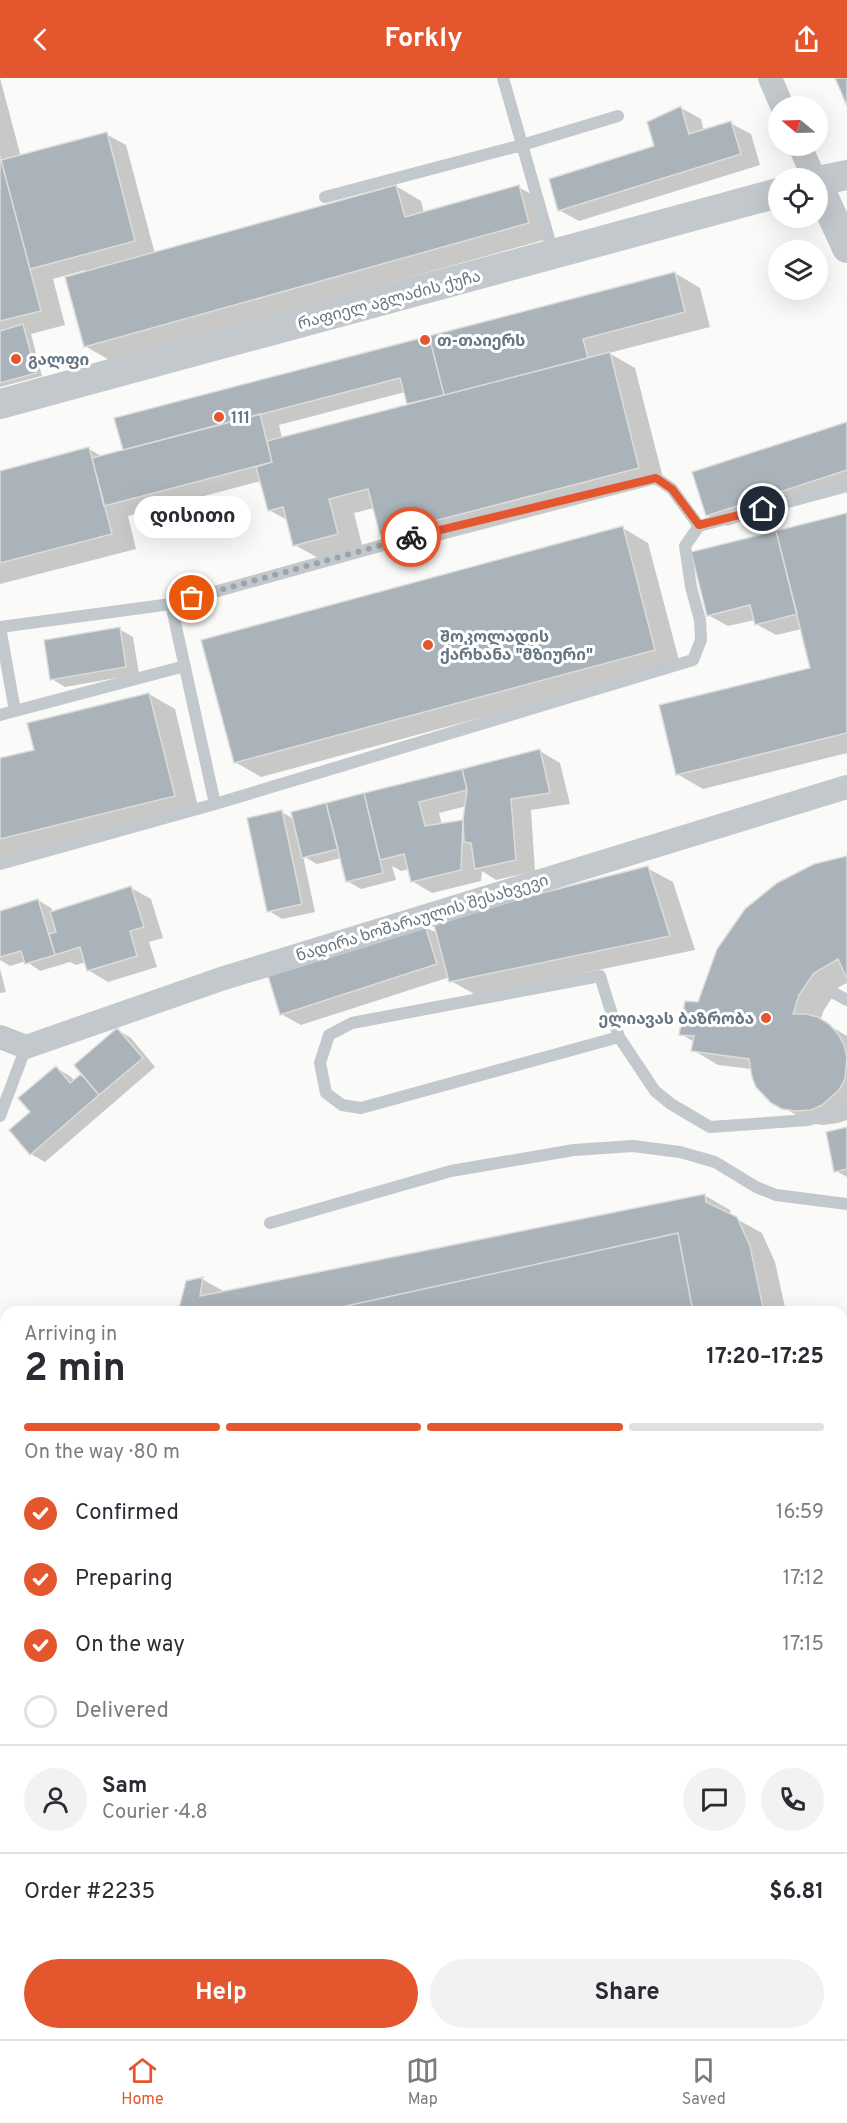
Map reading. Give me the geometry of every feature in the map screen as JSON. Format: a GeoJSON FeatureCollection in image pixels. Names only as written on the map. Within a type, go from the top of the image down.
{"type":"FeatureCollection","features":[{"type":"Feature","properties":{"kind":"street"},"geometry":{"type":"LineString","coordinates":[[770,78],[778,96]]}},
{"type":"Feature","properties":{"kind":"street"},"geometry":{"type":"LineString","coordinates":[[828,179],[847,174]]}},
{"type":"Feature","properties":{"kind":"street","name":"რაფიელ აგლაძის ქუჩა"},"geometry":{"type":"LineString","coordinates":[[0,404],[768,196]]}},
{"type":"Feature","properties":{"kind":"street"},"geometry":{"type":"LineString","coordinates":[[828,208],[847,248]]}},
{"type":"Feature","properties":{"kind":"street","name":"ნადირა ხოშარაულის შესახვევი"},"geometry":{"type":"LineString","coordinates":[[26,1047],[221,979],[847,787]]}},
{"type":"Feature","properties":{"kind":"street"},"geometry":{"type":"LineString","coordinates":[[0,1037],[26,1047]]}},
{"type":"Feature","properties":{"kind":"lane"},"geometry":{"type":"LineString","coordinates":[[502,78],[553,254]]}},
{"type":"Feature","properties":{"kind":"lane"},"geometry":{"type":"LineString","coordinates":[[325,197],[522,145],[618,116]]}},
{"type":"Feature","properties":{"kind":"lane"},"geometry":{"type":"LineString","coordinates":[[15,711],[0,627],[171,604],[430,532],[656,478],[672,489],[699,525]]}},
{"type":"Feature","properties":{"kind":"lane"},"geometry":{"type":"LineString","coordinates":[[0,864],[215,804],[693,660],[701,640],[700,620],[691,587],[684,546],[699,525],[847,486]]}},
{"type":"Feature","properties":{"kind":"lane"},"geometry":{"type":"LineString","coordinates":[[171,604],[215,804]]}},
{"type":"Feature","properties":{"kind":"lane"},"geometry":{"type":"LineString","coordinates":[[0,715],[185,666]]}},
{"type":"Feature","properties":{"kind":"lane"},"geometry":{"type":"LineString","coordinates":[[619,1037],[361,1108],[342,1106],[326,1093],[320,1063],[329,1035],[352,1023],[600,976],[619,1037],[655,1091],[671,1104],[710,1127],[808,1120],[847,1110]]}},
{"type":"Feature","properties":{"kind":"lane"},"geometry":{"type":"LineString","coordinates":[[834,993],[847,1000]]}},
{"type":"Feature","properties":{"kind":"lane"},"geometry":{"type":"LineString","coordinates":[[0,1116],[26,1047]]}},
{"type":"Feature","properties":{"kind":"lane"},"geometry":{"type":"LineString","coordinates":[[270,1223],[451,1171],[574,1150],[633,1146],[680,1152],[715,1162],[776,1195],[847,1204]]}},
{"type":"Feature","properties":{"kind":"building"},"geometry":{"type":"Polygon","coordinates":[[[835,78],[847,78],[847,106],[835,78]]]}},
{"type":"Feature","properties":{"kind":"building"},"geometry":{"type":"Polygon","coordinates":[[[681,106],[689,134],[731,121],[741,154],[558,211],[549,179],[654,146],[647,122],[681,106]]]}},
{"type":"Feature","properties":{"kind":"building"},"geometry":{"type":"Polygon","coordinates":[[[107,132],[135,241],[30,269],[1,160],[107,132]]]}},
{"type":"Feature","properties":{"kind":"building"},"geometry":{"type":"Polygon","coordinates":[[[0,156],[41,311],[0,321],[0,156]]]}},
{"type":"Feature","properties":{"kind":"building"},"geometry":{"type":"Polygon","coordinates":[[[396,185],[405,217],[519,185],[529,223],[84,347],[65,277],[396,185]]]}},
{"type":"Feature","properties":{"kind":"building"},"geometry":{"type":"Polygon","coordinates":[[[675,272],[685,312],[583,339],[588,358],[444,395],[429,336],[675,272]]]}},
{"type":"Feature","properties":{"kind":"building"},"geometry":{"type":"Polygon","coordinates":[[[23,324],[36,373],[0,383],[0,331],[23,324]]]}},
{"type":"Feature","properties":{"kind":"building"},"geometry":{"type":"Polygon","coordinates":[[[429,336],[444,395],[407,404],[400,378],[123,450],[114,418],[429,336]]]}},
{"type":"Feature","properties":{"kind":"building"},"geometry":{"type":"Polygon","coordinates":[[[610,352],[639,468],[380,535],[368,489],[329,499],[338,534],[293,546],[283,507],[268,511],[256,467],[272,462],[267,441],[610,352]]]}},
{"type":"Feature","properties":{"kind":"building"},"geometry":{"type":"Polygon","coordinates":[[[260,414],[272,462],[104,506],[92,458],[260,414]]]}},
{"type":"Feature","properties":{"kind":"building"},"geometry":{"type":"Polygon","coordinates":[[[847,422],[847,470],[706,516],[692,472],[847,422]]]}},
{"type":"Feature","properties":{"kind":"building"},"geometry":{"type":"Polygon","coordinates":[[[89,447],[112,534],[0,563],[0,471],[89,447]]]}},
{"type":"Feature","properties":{"kind":"building"},"geometry":{"type":"Polygon","coordinates":[[[847,513],[847,733],[676,775],[659,705],[810,668],[776,531],[847,513]]]}},
{"type":"Feature","properties":{"kind":"building","name":"შოკოლადის ქარხანა \"მზიური\""},"geometry":{"type":"Polygon","coordinates":[[[623,526],[655,650],[234,763],[201,640],[623,526]]]}},
{"type":"Feature","properties":{"kind":"building"},"geometry":{"type":"Polygon","coordinates":[[[776,531],[797,614],[755,625],[750,605],[707,616],[691,552],[776,531]]]}},
{"type":"Feature","properties":{"kind":"building"},"geometry":{"type":"Polygon","coordinates":[[[120,627],[126,667],[50,680],[44,640],[120,627]]]}},
{"type":"Feature","properties":{"kind":"building"},"geometry":{"type":"Polygon","coordinates":[[[149,693],[175,796],[0,839],[0,758],[34,750],[27,723],[149,693]]]}},
{"type":"Feature","properties":{"kind":"building"},"geometry":{"type":"Polygon","coordinates":[[[540,749],[550,793],[511,799],[516,860],[475,869],[471,843],[464,842],[463,820],[467,790],[462,769],[540,749]]]}},
{"type":"Feature","properties":{"kind":"building"},"geometry":{"type":"Polygon","coordinates":[[[462,769],[467,790],[419,802],[425,826],[463,820],[461,870],[411,882],[404,854],[380,860],[364,793],[462,769]]]}},
{"type":"Feature","properties":{"kind":"building"},"geometry":{"type":"Polygon","coordinates":[[[364,793],[383,873],[346,882],[326,803],[364,793]]]}},
{"type":"Feature","properties":{"kind":"building"},"geometry":{"type":"Polygon","coordinates":[[[326,803],[338,849],[302,858],[291,812],[326,803]]]}},
{"type":"Feature","properties":{"kind":"building"},"geometry":{"type":"Polygon","coordinates":[[[282,810],[302,904],[267,912],[247,818],[282,810]]]}},
{"type":"Feature","properties":{"kind":"building"},"geometry":{"type":"Polygon","coordinates":[[[847,856],[847,979],[838,959],[814,973],[799,995],[793,1014],[818,1017],[838,1034],[847,1057],[845,1079],[839,1090],[822,1105],[811,1110],[782,1109],[771,1103],[756,1087],[749,1059],[691,1051],[694,1036],[679,1035],[685,1001],[698,1002],[717,949],[745,909],[777,883],[814,864],[847,856]]]}},
{"type":"Feature","properties":{"kind":"building"},"geometry":{"type":"Polygon","coordinates":[[[648,866],[670,936],[449,982],[433,921],[648,866]]]}},
{"type":"Feature","properties":{"kind":"building"},"geometry":{"type":"Polygon","coordinates":[[[131,886],[144,927],[130,931],[137,956],[87,971],[80,947],[55,955],[49,934],[56,932],[50,912],[131,886]]]}},
{"type":"Feature","properties":{"kind":"building"},"geometry":{"type":"Polygon","coordinates":[[[38,899],[55,955],[25,964],[21,951],[0,957],[0,911],[38,899]]]}},
{"type":"Feature","properties":{"kind":"building"},"geometry":{"type":"Polygon","coordinates":[[[425,925],[437,964],[280,1015],[268,976],[425,925]]]}},
{"type":"Feature","properties":{"kind":"building"},"geometry":{"type":"Polygon","coordinates":[[[117,1028],[143,1058],[99,1095],[74,1065],[117,1028]]]}},
{"type":"Feature","properties":{"kind":"building"},"geometry":{"type":"Polygon","coordinates":[[[56,1066],[70,1083],[81,1074],[99,1095],[30,1155],[9,1130],[30,1112],[18,1098],[56,1066]]]}},
{"type":"Feature","properties":{"kind":"building"},"geometry":{"type":"Polygon","coordinates":[[[847,1127],[847,1169],[834,1172],[826,1132],[847,1127]]]}},
{"type":"Feature","properties":{"kind":"building"},"geometry":{"type":"Polygon","coordinates":[[[705,1194],[706,1202],[737,1217],[750,1246],[763,1306],[692,1306],[678,1233],[346,1306],[180,1306],[186,1281],[203,1277],[200,1296],[705,1194]]]}},
{"type":"Feature","properties":{"kind":"building"},"geometry":{"type":"Polygon","coordinates":[[[678,1233],[692,1306],[346,1306],[678,1233]]]}},
{"type":"Feature","properties":{"kind":"way so far"},"geometry":{"type":"LineString","coordinates":[[192,598],[411,537]]}},
{"type":"Feature","properties":{"kind":"place","name":"თ-თაიერს"},"geometry":{"type":"Point","coordinates":[425,340]}},
{"type":"Feature","properties":{"kind":"place","name":"გალფი"},"geometry":{"type":"Point","coordinates":[16,359]}},
{"type":"Feature","properties":{"kind":"place","name":"111"},"geometry":{"type":"Point","coordinates":[219,417]}},
{"type":"Feature","properties":{"kind":"place","name":"დისითი"},"geometry":{"type":"Point","coordinates":[192,598]}},
{"type":"Feature","properties":{"kind":"place","name":"შოკოლადის ქარხანა \"მზიური\""},"geometry":{"type":"Point","coordinates":[428,645]}},
{"type":"Feature","properties":{"kind":"place","name":"ელიავას ბაზრობა"},"geometry":{"type":"Point","coordinates":[766,1018]}},
{"type":"Feature","properties":{"kind":"route"},"geometry":{"type":"LineString","coordinates":[[411,537],[656,478],[672,489],[699,525],[763,509]]}}]}
